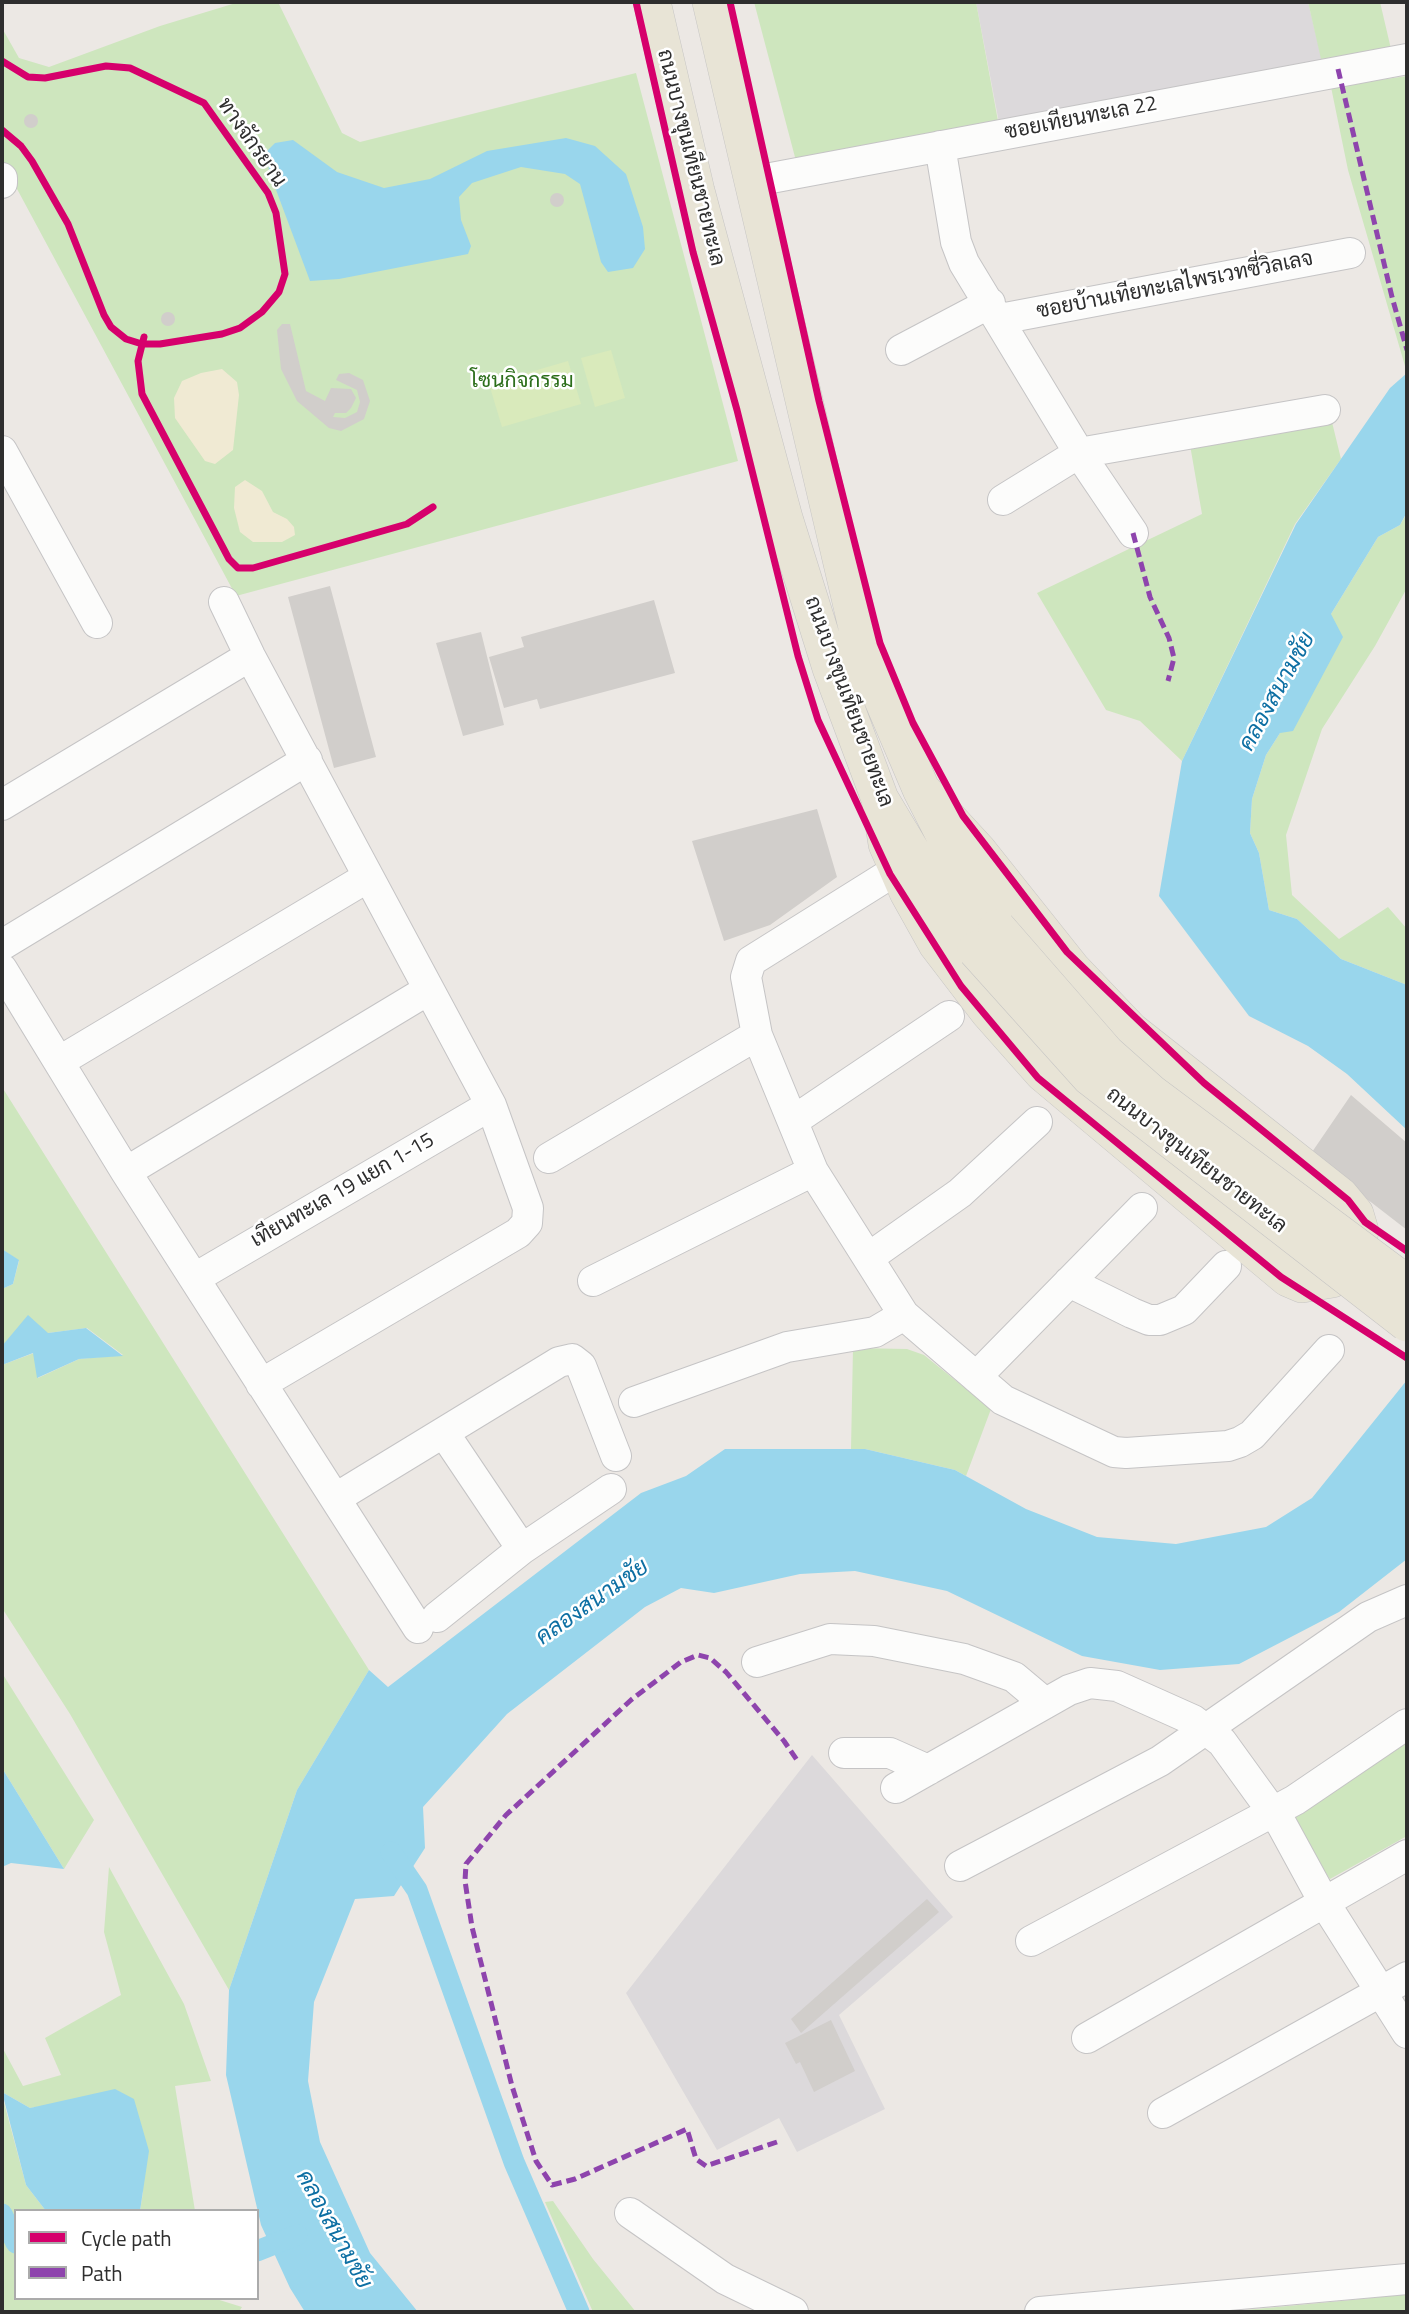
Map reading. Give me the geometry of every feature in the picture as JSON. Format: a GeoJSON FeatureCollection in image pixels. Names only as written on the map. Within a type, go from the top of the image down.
{"type":"FeatureCollection","features":[{"type":"Feature","properties":{"kind":"main road","name":"ถนนบางขุนเทียนชายทะเล"},"geometry":{"type":"LineString","coordinates":[[652,2],[696,191],[784,517],[831,668],[880,799],[933,888],[1106,1053],[1151,1093],[1407,1284]]}},
{"type":"Feature","properties":{"kind":"main road","name":"ถนนบางขุนเทียนชายทะเล"},"geometry":{"type":"LineString","coordinates":[[711,2],[755,181],[863,653],[921,789],[974,893],[987,939],[1090,1077],[1407,1323]]}},
{"type":"Feature","properties":{"kind":"main road"},"geometry":{"type":"LineString","coordinates":[[880,799],[887,844],[937,944],[989,1012],[1043,1073],[1289,1278],[1302,1284],[1332,1279],[1344,1272],[1354,1261],[1360,1231],[1355,1214],[1340,1196],[1131,1031],[1072,969],[976,848],[921,789]]}},
{"type":"Feature","properties":{"kind":"street","name":"ซอยเทียนทะเล 22"},"geometry":{"type":"LineString","coordinates":[[755,181],[1407,58]]}},
{"type":"Feature","properties":{"kind":"street","name":"ซอยบ้านเทียทะเลไพรเวทซี่วิลเลจ"},"geometry":{"type":"LineString","coordinates":[[940,146],[956,242],[964,263],[1079,453],[1133,533]]}},
{"type":"Feature","properties":{"kind":"street","name":"ซอยบ้านเทียทะเลไพรเวทซี่วิลเลจ"},"geometry":{"type":"LineString","coordinates":[[901,350],[995,311],[1350,253]]}},
{"type":"Feature","properties":{"kind":"street"},"geometry":{"type":"LineString","coordinates":[[1003,500],[1079,453],[1325,410]]}},
{"type":"Feature","properties":{"kind":"street"},"geometry":{"type":"LineString","coordinates":[[2,451],[97,623]]}},
{"type":"Feature","properties":{"kind":"street"},"geometry":{"type":"LineString","coordinates":[[224,602],[250,656],[491,1105],[528,1208],[527,1223],[518,1233],[261,1384]]}},
{"type":"Feature","properties":{"kind":"street"},"geometry":{"type":"LineString","coordinates":[[2,805],[250,656]]}},
{"type":"Feature","properties":{"kind":"street"},"geometry":{"type":"LineString","coordinates":[[2,945],[307,760]]}},
{"type":"Feature","properties":{"kind":"street"},"geometry":{"type":"LineString","coordinates":[[898,869],[751,961],[746,977],[757,1035],[813,1171],[904,1315],[1003,1400],[1114,1452],[1228,1446],[1252,1435],[1329,1350]]}},
{"type":"Feature","properties":{"kind":"street"},"geometry":{"type":"LineString","coordinates":[[60,1061],[368,877]]}},
{"type":"Feature","properties":{"kind":"street"},"geometry":{"type":"LineString","coordinates":[[2,969],[126,1172],[261,1384],[336,1498],[427,1622],[523,1549],[611,1489]]}},
{"type":"Feature","properties":{"kind":"street"},"geometry":{"type":"LineString","coordinates":[[126,1172],[428,990]]}},
{"type":"Feature","properties":{"kind":"street"},"geometry":{"type":"LineString","coordinates":[[793,1121],[949,1016]]}},
{"type":"Feature","properties":{"kind":"street"},"geometry":{"type":"LineString","coordinates":[[549,1158],[757,1035]]}},
{"type":"Feature","properties":{"kind":"street","name":"เทียนทะเล 19 แยก 1-15"},"geometry":{"type":"LineString","coordinates":[[195,1278],[491,1105]]}},
{"type":"Feature","properties":{"kind":"street"},"geometry":{"type":"LineString","coordinates":[[868,1258],[960,1193],[1037,1122]]}},
{"type":"Feature","properties":{"kind":"street"},"geometry":{"type":"LineString","coordinates":[[593,1281],[813,1171]]}},
{"type":"Feature","properties":{"kind":"street"},"geometry":{"type":"LineString","coordinates":[[976,1377],[1142,1208]]}},
{"type":"Feature","properties":{"kind":"street"},"geometry":{"type":"LineString","coordinates":[[1069,1282],[1132,1313],[1149,1320],[1160,1320],[1184,1310],[1226,1266]]}},
{"type":"Feature","properties":{"kind":"street"},"geometry":{"type":"LineString","coordinates":[[634,1402],[787,1347],[875,1332],[904,1315]]}},
{"type":"Feature","properties":{"kind":"street"},"geometry":{"type":"LineString","coordinates":[[336,1498],[559,1362],[572,1359],[581,1366],[616,1456]]}},
{"type":"Feature","properties":{"kind":"street"},"geometry":{"type":"LineString","coordinates":[[444,1433],[523,1549]]}},
{"type":"Feature","properties":{"kind":"street"},"geometry":{"type":"LineString","coordinates":[[960,1866],[1160,1761],[1368,1617],[1407,1601]]}},
{"type":"Feature","properties":{"kind":"street"},"geometry":{"type":"LineString","coordinates":[[757,1662],[830,1639],[874,1641],[964,1659],[1014,1677],[1045,1703]]}},
{"type":"Feature","properties":{"kind":"street"},"geometry":{"type":"LineString","coordinates":[[896,1788],[1045,1703],[1090,1683],[1117,1686],[1193,1720],[1222,1742],[1273,1812],[1324,1902],[1407,2033]]}},
{"type":"Feature","properties":{"kind":"street"},"geometry":{"type":"LineString","coordinates":[[1031,1941],[1273,1812],[1407,1724]]}},
{"type":"Feature","properties":{"kind":"street"},"geometry":{"type":"LineString","coordinates":[[844,1754],[890,1753],[928,1770]]}},
{"type":"Feature","properties":{"kind":"street"},"geometry":{"type":"LineString","coordinates":[[1087,2038],[1407,1855]]}},
{"type":"Feature","properties":{"kind":"street"},"geometry":{"type":"LineString","coordinates":[[1163,2113],[1407,1977]]}},
{"type":"Feature","properties":{"kind":"street"},"geometry":{"type":"LineString","coordinates":[[630,2213],[725,2279],[793,2312]]}},
{"type":"Feature","properties":{"kind":"street"},"geometry":{"type":"LineString","coordinates":[[1040,2312],[1407,2279]]}},
{"type":"Feature","properties":{"kind":"shaded area"},"geometry":{"type":"Polygon","coordinates":[[[976,2],[1308,2],[1324,68],[1000,128],[976,2]]]}},
{"type":"Feature","properties":{"kind":"shaded area"},"geometry":{"type":"Polygon","coordinates":[[[812,1755],[953,1917],[839,2015],[885,2109],[797,2152],[779,2118],[717,2150],[626,1993],[812,1755]]]}},
{"type":"Feature","properties":{"kind":"green space","name":"โซนกิจกรรม"},"geometry":{"type":"Polygon","coordinates":[[[239,2],[278,2],[342,133],[360,142],[636,73],[738,461],[236,596],[2,161],[2,28],[19,58],[49,67],[160,26],[239,2]]]}},
{"type":"Feature","properties":{"kind":"green space"},"geometry":{"type":"Polygon","coordinates":[[[754,2],[976,2],[998,121],[796,161],[754,2]]]}},
{"type":"Feature","properties":{"kind":"green space"},"geometry":{"type":"Polygon","coordinates":[[[1308,2],[1380,2],[1391,49],[1321,59],[1308,2]]]}},
{"type":"Feature","properties":{"kind":"green space"},"geometry":{"type":"Polygon","coordinates":[[[1407,76],[1407,373],[1348,170],[1331,87],[1407,76]]]}},
{"type":"Feature","properties":{"kind":"green space"},"geometry":{"type":"Polygon","coordinates":[[[611,350],[625,398],[595,407],[581,358],[611,350]]]}},
{"type":"Feature","properties":{"kind":"green space","name":"โซนกิจกรรม"},"geometry":{"type":"Polygon","coordinates":[[[568,361],[581,404],[502,427],[489,384],[568,361]]]}},
{"type":"Feature","properties":{"kind":"green space"},"geometry":{"type":"Polygon","coordinates":[[[1331,418],[1341,459],[1295,524],[1182,761],[1140,721],[1106,710],[1037,593],[1202,514],[1190,445],[1331,418]]]}},
{"type":"Feature","properties":{"kind":"green space"},"geometry":{"type":"Polygon","coordinates":[[[1407,513],[1407,588],[1375,646],[1322,729],[1286,835],[1292,895],[1339,939],[1388,907],[1407,929],[1407,985],[1341,959],[1297,919],[1269,910],[1259,853],[1250,833],[1252,799],[1266,755],[1280,733],[1331,614],[1378,537],[1400,525],[1407,513]]]}},
{"type":"Feature","properties":{"kind":"green space"},"geometry":{"type":"Polygon","coordinates":[[[2,1087],[369,1670],[297,1790],[229,1990],[70,1714],[2,1608],[2,1365],[34,1353],[38,1378],[79,1359],[123,1355],[87,1328],[48,1333],[2,1346],[2,1289],[13,1284],[19,1261],[2,1249],[2,1087]]]}},
{"type":"Feature","properties":{"kind":"green space"},"geometry":{"type":"Polygon","coordinates":[[[853,1348],[907,1349],[924,1355],[991,1409],[966,1476],[955,1470],[865,1449],[851,1449],[853,1348]]]}},
{"type":"Feature","properties":{"kind":"green space"},"geometry":{"type":"Polygon","coordinates":[[[2,1673],[94,1820],[64,1869],[2,1768],[2,1673]]]}},
{"type":"Feature","properties":{"kind":"green space"},"geometry":{"type":"Polygon","coordinates":[[[1407,1739],[1407,1836],[1330,1879],[1287,1817],[1407,1739]]]}},
{"type":"Feature","properties":{"kind":"green space"},"geometry":{"type":"Polygon","coordinates":[[[109,1867],[184,2004],[211,2081],[175,2086],[195,2209],[140,2209],[143,2192],[68,2102],[30,2108],[2,2092],[2,2047],[23,2086],[61,2075],[45,2038],[121,1995],[104,1932],[109,1867]]]}},
{"type":"Feature","properties":{"kind":"green space"},"geometry":{"type":"Polygon","coordinates":[[[2,2095],[26,2185],[44,2209],[14,2209],[14,2300],[219,2300],[242,2307],[239,2312],[2,2312],[2,2095]]]}},
{"type":"Feature","properties":{"kind":"green space"},"geometry":{"type":"Polygon","coordinates":[[[553,2201],[593,2259],[636,2312],[593,2312],[545,2202],[553,2201]]]}},
{"type":"Feature","properties":{"kind":"green space"},"geometry":{"type":"Polygon","coordinates":[[[1407,2294],[1407,2312],[1224,2312],[1341,2301],[1407,2294]]]}},
{"type":"Feature","properties":{"kind":"sand"},"geometry":{"type":"Polygon","coordinates":[[[222,369],[237,382],[239,395],[233,450],[215,464],[205,461],[175,418],[174,398],[182,381],[201,373],[222,369]]]}},
{"type":"Feature","properties":{"kind":"sand"},"geometry":{"type":"Polygon","coordinates":[[[245,480],[262,491],[273,512],[287,519],[294,527],[295,535],[282,542],[253,542],[240,532],[234,508],[235,487],[245,480]]]}},
{"type":"Feature","properties":{"kind":"water"},"geometry":{"type":"Polygon","coordinates":[[[566,138],[595,146],[626,174],[643,227],[645,249],[633,268],[608,272],[601,262],[580,184],[565,174],[521,167],[472,183],[459,197],[461,220],[471,246],[468,254],[339,279],[310,281],[269,171],[267,151],[275,143],[293,140],[337,172],[384,188],[430,179],[487,151],[566,138]]]}},
{"type":"Feature","properties":{"kind":"water","name":"คลองสนามชัย"},"geometry":{"type":"Polygon","coordinates":[[[1407,373],[1407,512],[1400,525],[1378,537],[1331,614],[1343,637],[1293,731],[1280,733],[1266,755],[1252,799],[1250,833],[1259,853],[1269,910],[1297,919],[1341,959],[1407,985],[1407,1130],[1347,1074],[1308,1046],[1249,1016],[1159,896],[1182,761],[1296,524],[1390,388],[1407,373]]]}},
{"type":"Feature","properties":{"kind":"water"},"geometry":{"type":"Polygon","coordinates":[[[2,1249],[19,1260],[13,1284],[2,1289],[2,1249]]]}},
{"type":"Feature","properties":{"kind":"water"},"geometry":{"type":"Polygon","coordinates":[[[28,1315],[48,1333],[86,1328],[123,1356],[79,1359],[37,1378],[33,1353],[2,1365],[2,1346],[28,1315]]]}},
{"type":"Feature","properties":{"kind":"water","name":"คลองสนามชัย"},"geometry":{"type":"Polygon","coordinates":[[[1407,1380],[1407,1559],[1339,1612],[1239,1664],[1160,1670],[1082,1656],[947,1591],[855,1571],[800,1574],[714,1593],[681,1588],[645,1607],[507,1714],[423,1807],[425,1848],[394,1896],[355,1899],[314,2002],[308,2081],[320,2142],[370,2253],[418,2312],[305,2312],[290,2288],[261,2225],[226,2075],[229,1990],[297,1790],[369,1670],[388,1687],[641,1493],[686,1476],[725,1449],[865,1449],[955,1470],[1026,1509],[1097,1537],[1176,1544],[1266,1527],[1312,1498],[1407,1380]]]}},
{"type":"Feature","properties":{"kind":"water"},"geometry":{"type":"Polygon","coordinates":[[[2,1768],[64,1869],[11,1863],[2,1867],[2,1768]]]}},
{"type":"Feature","properties":{"kind":"water"},"geometry":{"type":"Polygon","coordinates":[[[115,2089],[134,2099],[149,2151],[140,2209],[44,2209],[26,2185],[2,2092],[30,2108],[115,2089]]]}},
{"type":"Feature","properties":{"kind":"building"},"geometry":{"type":"Polygon","coordinates":[[[28,114],[34,114],[38,121],[34,128],[28,128],[24,124],[24,118],[28,114]]]}},
{"type":"Feature","properties":{"kind":"building"},"geometry":{"type":"Polygon","coordinates":[[[554,193],[560,193],[564,200],[560,207],[554,207],[550,203],[550,197],[554,193]]]}},
{"type":"Feature","properties":{"kind":"building"},"geometry":{"type":"Polygon","coordinates":[[[165,312],[171,312],[175,319],[171,326],[165,326],[161,322],[161,316],[165,312]]]}},
{"type":"Feature","properties":{"kind":"building"},"geometry":{"type":"Polygon","coordinates":[[[282,324],[290,324],[306,391],[325,401],[331,388],[351,389],[356,398],[351,408],[346,413],[335,413],[333,417],[345,418],[357,412],[360,402],[357,390],[336,380],[339,374],[349,373],[363,380],[370,401],[364,419],[341,431],[329,428],[297,401],[281,369],[277,330],[282,324]]]}},
{"type":"Feature","properties":{"kind":"building"},"geometry":{"type":"Polygon","coordinates":[[[330,586],[376,757],[334,768],[288,597],[330,586]]]}},
{"type":"Feature","properties":{"kind":"building"},"geometry":{"type":"Polygon","coordinates":[[[654,600],[675,673],[540,709],[537,699],[504,708],[489,657],[524,647],[521,637],[654,600]]]}},
{"type":"Feature","properties":{"kind":"building"},"geometry":{"type":"Polygon","coordinates":[[[481,632],[504,725],[463,736],[436,643],[481,632]]]}},
{"type":"Feature","properties":{"kind":"building"},"geometry":{"type":"Polygon","coordinates":[[[817,809],[837,877],[770,925],[724,941],[692,841],[817,809]]]}},
{"type":"Feature","properties":{"kind":"building"},"geometry":{"type":"Polygon","coordinates":[[[1351,1095],[1407,1143],[1407,1230],[1310,1155],[1351,1095]]]}},
{"type":"Feature","properties":{"kind":"building"},"geometry":{"type":"Polygon","coordinates":[[[927,1899],[939,1912],[801,2033],[791,2019],[927,1899]]]}},
{"type":"Feature","properties":{"kind":"building"},"geometry":{"type":"Polygon","coordinates":[[[831,2020],[855,2071],[814,2092],[800,2062],[796,2064],[785,2043],[831,2020]]]}},
{"type":"Feature","properties":{"kind":"waterway"},"geometry":{"type":"LineString","coordinates":[[391,1852],[417,1890],[514,2162],[579,2312]]}},
{"type":"Feature","properties":{"kind":"waterway"},"geometry":{"type":"LineString","coordinates":[[2,2214],[14,2239]]}},
{"type":"Feature","properties":{"kind":"waterway"},"geometry":{"type":"LineString","coordinates":[[259,2250],[297,2235]]}},
{"type":"Feature","properties":{"kind":"marked path"},"geometry":{"type":"LineString","coordinates":[[1338,69],[1407,350]]}},
{"type":"Feature","properties":{"kind":"marked path"},"geometry":{"type":"LineString","coordinates":[[1133,533],[1150,597],[1169,638],[1174,658],[1168,681]]}},
{"type":"Feature","properties":{"kind":"marked path"},"geometry":{"type":"LineString","coordinates":[[777,2142],[706,2166],[696,2159],[687,2129],[575,2179],[552,2185],[536,2161],[512,2086],[472,1927],[465,1881],[466,1864],[506,1815],[631,1700],[681,1662],[698,1655],[710,1658],[726,1672],[799,1763]]}},
{"type":"Feature","properties":{"kind":"cycle path"},"geometry":{"type":"LineString","coordinates":[[636,2],[693,252],[737,410],[798,656],[818,720],[890,874],[961,986],[1038,1078],[1281,1277],[1407,1358]]}},
{"type":"Feature","properties":{"kind":"cycle path"},"geometry":{"type":"LineString","coordinates":[[730,2],[819,401],[880,643],[913,723],[963,816],[1067,952],[1204,1083],[1348,1200],[1365,1222],[1407,1251]]}},
{"type":"Feature","properties":{"kind":"cycle path","name":"ทางจักรยาน"},"geometry":{"type":"LineString","coordinates":[[2,61],[28,77],[45,78],[106,66],[130,68],[204,103],[268,193],[276,213],[285,274],[279,292],[262,312],[240,328],[222,334],[160,344],[142,344],[126,339],[111,327],[104,315],[68,224],[32,161],[21,146],[2,130]]}},
{"type":"Feature","properties":{"kind":"cycle path"},"geometry":{"type":"LineString","coordinates":[[144,337],[138,361],[142,394],[229,559],[238,568],[253,568],[407,524],[433,507]]}}]}
